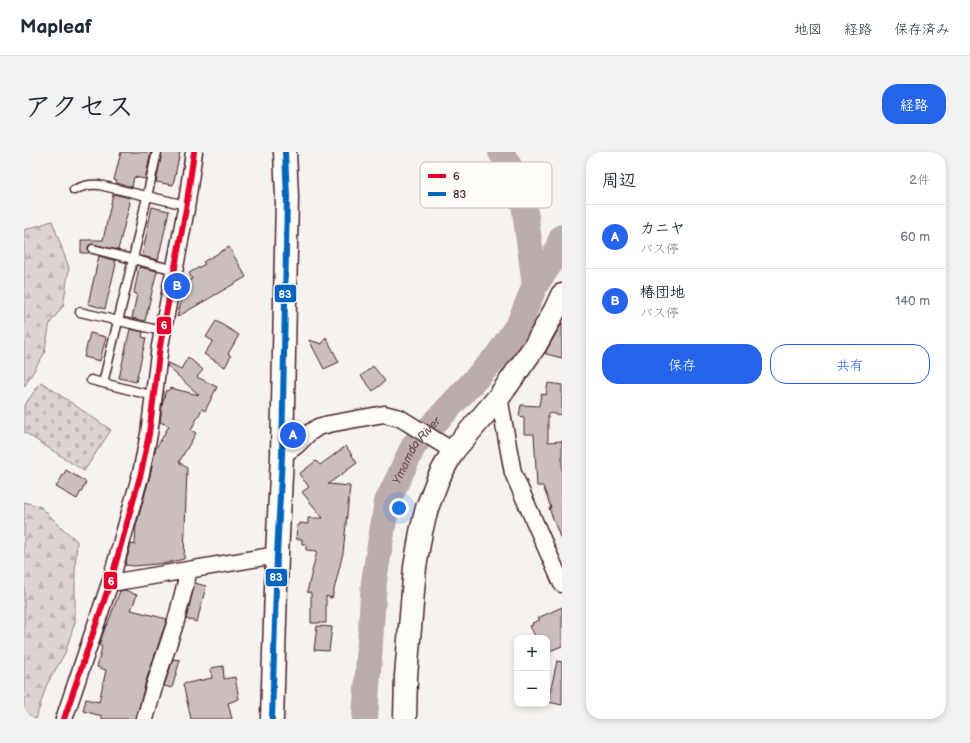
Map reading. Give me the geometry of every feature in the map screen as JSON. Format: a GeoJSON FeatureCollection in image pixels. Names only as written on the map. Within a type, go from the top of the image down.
{"type":"FeatureCollection","features":[{"type":"Feature","properties":{"kind":"street"},"geometry":{"type":"LineString","coordinates":[[64,719],[111,580],[141,473],[149,434],[162,331],[175,270],[194,152]]}},
{"type":"Feature","properties":{"kind":"street"},"geometry":{"type":"LineString","coordinates":[[272,719],[277,555],[282,456],[287,197],[285,152]]}},
{"type":"Feature","properties":{"kind":"street"},"geometry":{"type":"LineString","coordinates":[[405,719],[406,676],[413,582],[421,532],[427,508],[438,479],[453,451],[499,397],[535,346],[562,295]]}},
{"type":"Feature","properties":{"kind":"street"},"geometry":{"type":"LineString","coordinates":[[499,397],[513,473],[562,584]]}},
{"type":"Feature","properties":{"kind":"street"},"geometry":{"type":"LineString","coordinates":[[282,456],[318,427],[384,414],[400,418],[453,451]]}},
{"type":"Feature","properties":{"kind":"street"},"geometry":{"type":"LineString","coordinates":[[111,580],[117,582],[277,555]]}},
{"type":"Feature","properties":{"kind":"street"},"geometry":{"type":"LineString","coordinates":[[145,719],[176,621],[189,570]]}},
{"type":"Feature","properties":{"kind":"lane"},"geometry":{"type":"LineString","coordinates":[[103,383],[157,152]]}},
{"type":"Feature","properties":{"kind":"lane"},"geometry":{"type":"LineString","coordinates":[[74,190],[92,184],[186,205]]}},
{"type":"Feature","properties":{"kind":"lane"},"geometry":{"type":"LineString","coordinates":[[93,249],[175,270]]}},
{"type":"Feature","properties":{"kind":"lane"},"geometry":{"type":"LineString","coordinates":[[80,312],[162,331]]}},
{"type":"Feature","properties":{"kind":"lane"},"geometry":{"type":"LineString","coordinates":[[91,380],[154,396]]}},
{"type":"Feature","properties":{"kind":"green space"},"geometry":{"type":"Polygon","coordinates":[[[52,221],[69,268],[63,306],[50,323],[44,354],[24,387],[24,230],[52,221]]]}},
{"type":"Feature","properties":{"kind":"green space"},"geometry":{"type":"Polygon","coordinates":[[[41,382],[111,430],[84,471],[24,432],[24,406],[41,382]]]}},
{"type":"Feature","properties":{"kind":"green space"},"geometry":{"type":"Polygon","coordinates":[[[24,502],[41,507],[77,541],[75,569],[75,622],[65,653],[46,686],[36,719],[24,719],[24,502]]]}},
{"type":"Feature","properties":{"kind":"building"},"geometry":{"type":"Polygon","coordinates":[[[121,152],[151,152],[145,179],[134,177],[132,187],[116,183],[117,181],[114,180],[121,152]]]}},
{"type":"Feature","properties":{"kind":"building"},"geometry":{"type":"Polygon","coordinates":[[[162,152],[180,152],[173,185],[156,182],[162,152]]]}},
{"type":"Feature","properties":{"kind":"building"},"geometry":{"type":"Polygon","coordinates":[[[113,194],[130,198],[118,250],[92,244],[88,247],[89,253],[81,253],[81,240],[103,240],[113,194]]]}},
{"type":"Feature","properties":{"kind":"building"},"geometry":{"type":"Polygon","coordinates":[[[152,207],[169,211],[158,260],[142,256],[152,207]]]}},
{"type":"Feature","properties":{"kind":"building"},"geometry":{"type":"Polygon","coordinates":[[[229,247],[246,277],[177,317],[183,295],[180,290],[182,289],[181,285],[192,279],[189,273],[205,264],[203,262],[229,247]]]}},
{"type":"Feature","properties":{"kind":"building"},"geometry":{"type":"Polygon","coordinates":[[[99,256],[116,261],[105,309],[88,304],[99,256]]]}},
{"type":"Feature","properties":{"kind":"building"},"geometry":{"type":"Polygon","coordinates":[[[139,267],[157,271],[145,321],[132,318],[137,294],[134,293],[139,267]]]}},
{"type":"Feature","properties":{"kind":"building"},"geometry":{"type":"Polygon","coordinates":[[[216,321],[239,335],[228,354],[231,356],[225,367],[204,354],[213,341],[206,337],[216,321]]]}},
{"type":"Feature","properties":{"kind":"building"},"geometry":{"type":"Polygon","coordinates":[[[562,323],[562,358],[546,354],[546,351],[562,323]]]}},
{"type":"Feature","properties":{"kind":"building"},"geometry":{"type":"Polygon","coordinates":[[[130,329],[143,332],[142,337],[146,338],[136,382],[119,378],[130,329]]]}},
{"type":"Feature","properties":{"kind":"building"},"geometry":{"type":"Polygon","coordinates":[[[90,333],[106,337],[100,361],[84,357],[90,333]]]}},
{"type":"Feature","properties":{"kind":"building"},"geometry":{"type":"Polygon","coordinates":[[[326,337],[339,362],[324,369],[309,340],[322,344],[326,337]]]}},
{"type":"Feature","properties":{"kind":"building"},"geometry":{"type":"Polygon","coordinates":[[[188,357],[203,370],[197,377],[217,387],[205,411],[202,409],[191,430],[196,433],[179,462],[187,468],[184,559],[167,563],[134,566],[125,565],[131,544],[135,545],[136,526],[150,476],[155,450],[169,426],[160,422],[166,390],[168,391],[170,388],[199,395],[167,366],[169,363],[181,369],[188,357]]]}},
{"type":"Feature","properties":{"kind":"building"},"geometry":{"type":"Polygon","coordinates":[[[373,366],[385,381],[373,391],[361,376],[373,366]]]}},
{"type":"Feature","properties":{"kind":"building"},"geometry":{"type":"Polygon","coordinates":[[[548,383],[562,385],[562,415],[548,413],[548,442],[562,441],[561,540],[549,508],[551,508],[543,486],[537,486],[534,434],[524,434],[524,417],[519,416],[521,405],[539,406],[541,394],[546,395],[548,383]]]}},
{"type":"Feature","properties":{"kind":"building"},"geometry":{"type":"Polygon","coordinates":[[[346,446],[357,463],[328,484],[350,486],[343,553],[332,598],[326,596],[326,623],[311,623],[311,593],[307,592],[317,551],[306,550],[306,544],[302,544],[302,539],[296,539],[297,525],[300,525],[300,523],[308,524],[308,518],[323,518],[302,492],[309,487],[299,474],[316,461],[320,465],[346,446]]]}},
{"type":"Feature","properties":{"kind":"building"},"geometry":{"type":"Polygon","coordinates":[[[66,470],[86,482],[77,499],[56,487],[66,470]]]}},
{"type":"Feature","properties":{"kind":"building"},"geometry":{"type":"Polygon","coordinates":[[[195,583],[206,586],[197,622],[186,619],[195,583]]]}},
{"type":"Feature","properties":{"kind":"building"},"geometry":{"type":"Polygon","coordinates":[[[125,590],[137,595],[131,610],[167,619],[146,681],[136,719],[102,719],[102,716],[83,711],[86,699],[99,702],[106,670],[97,667],[102,647],[99,645],[120,591],[125,590]]]}},
{"type":"Feature","properties":{"kind":"building"},"geometry":{"type":"Polygon","coordinates":[[[562,607],[562,646],[550,651],[550,635],[534,635],[530,626],[533,625],[532,623],[540,620],[538,618],[562,607]]]}},
{"type":"Feature","properties":{"kind":"building"},"geometry":{"type":"Polygon","coordinates":[[[317,626],[332,627],[329,651],[314,650],[317,626]]]}},
{"type":"Feature","properties":{"kind":"building"},"geometry":{"type":"Polygon","coordinates":[[[173,659],[180,660],[172,688],[164,686],[173,659]]]}},
{"type":"Feature","properties":{"kind":"building"},"geometry":{"type":"Polygon","coordinates":[[[557,661],[562,662],[562,705],[550,702],[550,693],[557,661]]]}},
{"type":"Feature","properties":{"kind":"building"},"geometry":{"type":"Polygon","coordinates":[[[223,666],[224,679],[235,677],[239,699],[228,703],[232,719],[191,719],[183,684],[212,678],[211,668],[223,666]]]}},
{"type":"Feature","properties":{"kind":"waterway","name":"Ymamda River"},"geometry":{"type":"LineString","coordinates":[[501,152],[507,162]]}},
{"type":"Feature","properties":{"kind":"waterway","name":"Ymamda River"},"geometry":{"type":"LineString","coordinates":[[365,719],[374,581],[387,502],[414,445],[498,355],[520,322],[535,285],[525,208]]}},
{"type":"Feature","properties":{"kind":"waterway"},"geometry":{"type":"LineString","coordinates":[[535,285],[554,258],[562,237]]}},
{"type":"Feature","properties":{"kind":"transit line","name":"6"},"geometry":{"type":"LineString","coordinates":[[64,719],[111,580],[141,473],[149,434],[160,346],[186,209],[194,152]]}},
{"type":"Feature","properties":{"kind":"transit line","name":"83"},"geometry":{"type":"LineString","coordinates":[[272,719],[277,555],[282,456],[287,197],[285,152]]}},
{"type":"Feature","properties":{"kind":"place","name":"椿団地"},"geometry":{"type":"Point","coordinates":[177,286]}},
{"type":"Feature","properties":{"kind":"place","name":"カニヤ"},"geometry":{"type":"Point","coordinates":[293,435]}}]}
